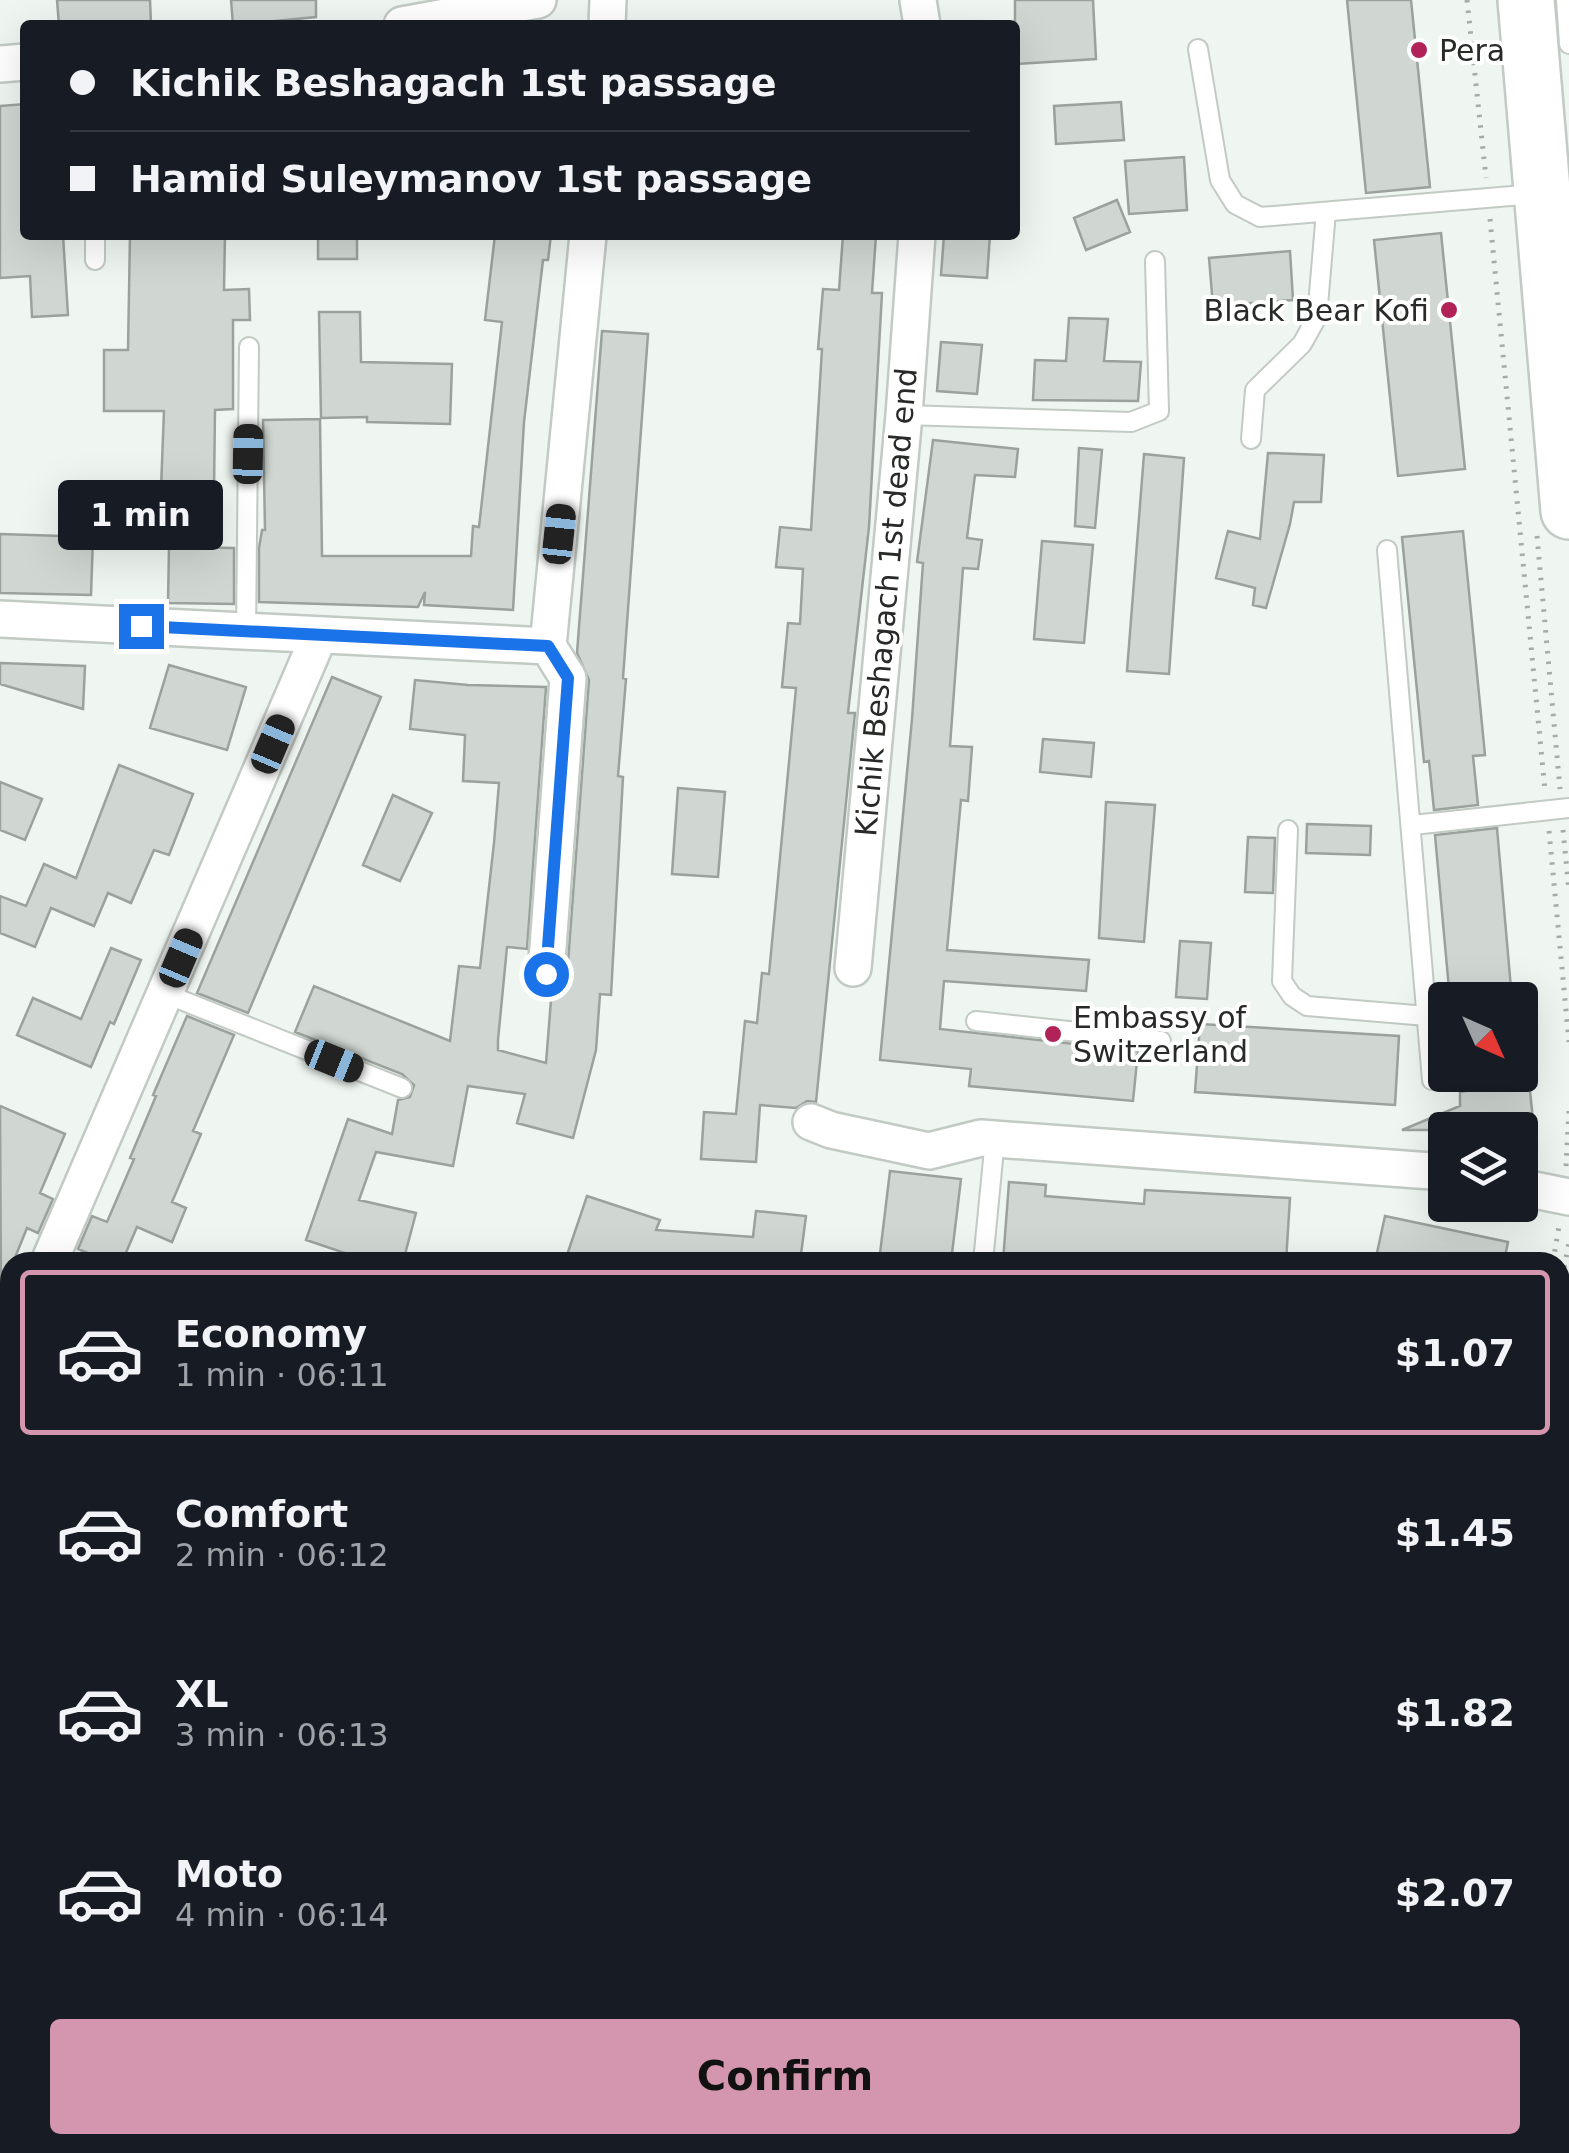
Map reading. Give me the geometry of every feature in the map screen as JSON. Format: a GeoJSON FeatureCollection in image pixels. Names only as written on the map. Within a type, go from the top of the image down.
{"type":"FeatureCollection","features":[{"type":"Feature","properties":{"kind":"main road"},"geometry":{"type":"LineString","coordinates":[[1526,0],[1569,511]]}},
{"type":"Feature","properties":{"kind":"street"},"geometry":{"type":"LineString","coordinates":[[429,20],[538,0]]}},
{"type":"Feature","properties":{"kind":"street"},"geometry":{"type":"LineString","coordinates":[[546,974],[568,678],[548,646],[588,240]]}},
{"type":"Feature","properties":{"kind":"street","name":"Kichik Beshagach 1st dead end"},"geometry":{"type":"LineString","coordinates":[[853,968],[904,415],[916,240]]}},
{"type":"Feature","properties":{"kind":"street"},"geometry":{"type":"LineString","coordinates":[[0,619],[548,646]]}},
{"type":"Feature","properties":{"kind":"street"},"geometry":{"type":"LineString","coordinates":[[53,1252],[320,636]]}},
{"type":"Feature","properties":{"kind":"street"},"geometry":{"type":"LineString","coordinates":[[811,1122],[831,1130],[929,1150],[981,1138],[1428,1171]]}},
{"type":"Feature","properties":{"kind":"street"},"geometry":{"type":"LineString","coordinates":[[1538,1191],[1569,1197]]}},
{"type":"Feature","properties":{"kind":"lane"},"geometry":{"type":"LineString","coordinates":[[1566,0],[1569,44]]}},
{"type":"Feature","properties":{"kind":"lane"},"geometry":{"type":"LineString","coordinates":[[1198,49],[1220,180],[1234,204],[1260,217],[1542,193]]}},
{"type":"Feature","properties":{"kind":"lane"},"geometry":{"type":"LineString","coordinates":[[1251,439],[1255,390],[1302,344],[1317,316],[1326,212]]}},
{"type":"Feature","properties":{"kind":"lane"},"geometry":{"type":"LineString","coordinates":[[95,240],[95,260]]}},
{"type":"Feature","properties":{"kind":"lane"},"geometry":{"type":"LineString","coordinates":[[904,415],[1131,422],[1159,411],[1155,261]]}},
{"type":"Feature","properties":{"kind":"lane"},"geometry":{"type":"LineString","coordinates":[[246,632],[249,347]]}},
{"type":"Feature","properties":{"kind":"lane"},"geometry":{"type":"LineString","coordinates":[[1387,550],[1428,1029]]}},
{"type":"Feature","properties":{"kind":"lane"},"geometry":{"type":"LineString","coordinates":[[1413,825],[1569,808]]}},
{"type":"Feature","properties":{"kind":"lane"},"geometry":{"type":"LineString","coordinates":[[1288,830],[1282,981],[1292,996],[1308,1006],[1427,1016]]}},
{"type":"Feature","properties":{"kind":"lane"},"geometry":{"type":"LineString","coordinates":[[166,994],[402,1088]]}},
{"type":"Feature","properties":{"kind":"lane"},"geometry":{"type":"LineString","coordinates":[[976,1021],[1161,1041]]}},
{"type":"Feature","properties":{"kind":"lane"},"geometry":{"type":"LineString","coordinates":[[983,1252],[995,1139]]}},
{"type":"Feature","properties":{"kind":"path"},"geometry":{"type":"LineString","coordinates":[[1467,0],[1569,1042]]}},
{"type":"Feature","properties":{"kind":"building"},"geometry":{"type":"Polygon","coordinates":[[[57,0],[150,0],[151,20],[59,20],[57,0]]]}},
{"type":"Feature","properties":{"kind":"building"},"geometry":{"type":"Polygon","coordinates":[[[231,0],[316,0],[316,17],[233,20],[231,0]]]}},
{"type":"Feature","properties":{"kind":"building"},"geometry":{"type":"Polygon","coordinates":[[[1015,0],[1093,0],[1096,59],[1020,64],[1020,20],[1015,20],[1015,0]]]}},
{"type":"Feature","properties":{"kind":"building"},"geometry":{"type":"Polygon","coordinates":[[[1347,0],[1411,0],[1430,187],[1366,193],[1347,0]]]}},
{"type":"Feature","properties":{"kind":"building"},"geometry":{"type":"Polygon","coordinates":[[[1121,102],[1124,140],[1056,144],[1054,106],[1121,102]]]}},
{"type":"Feature","properties":{"kind":"building"},"geometry":{"type":"Polygon","coordinates":[[[20,104],[20,240],[63,240],[68,315],[32,317],[30,276],[0,278],[0,106],[20,104]]]}},
{"type":"Feature","properties":{"kind":"building"},"geometry":{"type":"Polygon","coordinates":[[[1184,157],[1187,210],[1129,214],[1125,161],[1184,157]]]}},
{"type":"Feature","properties":{"kind":"building"},"geometry":{"type":"Polygon","coordinates":[[[1117,200],[1130,232],[1086,250],[1074,218],[1117,200]]]}},
{"type":"Feature","properties":{"kind":"building"},"geometry":{"type":"Polygon","coordinates":[[[1441,233],[1465,469],[1398,476],[1374,240],[1441,233]]]}},
{"type":"Feature","properties":{"kind":"building"},"geometry":{"type":"Polygon","coordinates":[[[130,240],[225,240],[224,290],[249,289],[250,320],[233,320],[233,409],[215,410],[214,490],[161,489],[164,411],[104,411],[104,350],[128,350],[130,240]]]}},
{"type":"Feature","properties":{"kind":"building"},"geometry":{"type":"Polygon","coordinates":[[[318,240],[357,240],[357,259],[318,259],[318,240]]]}},
{"type":"Feature","properties":{"kind":"building"},"geometry":{"type":"Polygon","coordinates":[[[494,240],[550,240],[548,260],[543,260],[524,422],[513,610],[424,605],[425,592],[418,607],[259,602],[259,548],[265,530],[263,420],[320,419],[322,556],[471,556],[473,526],[479,527],[502,322],[485,320],[494,240]]]}},
{"type":"Feature","properties":{"kind":"building"},"geometry":{"type":"Polygon","coordinates":[[[843,240],[876,240],[872,293],[882,293],[869,527],[848,713],[855,713],[816,1102],[807,1101],[796,1108],[760,1105],[756,1162],[701,1159],[704,1112],[736,1114],[745,1021],[757,1023],[762,973],[769,974],[796,688],[782,687],[788,623],[800,624],[803,569],[776,567],[780,527],[811,530],[823,289],[839,290],[843,240]]]}},
{"type":"Feature","properties":{"kind":"building"},"geometry":{"type":"Polygon","coordinates":[[[944,240],[990,240],[987,278],[941,275],[944,240]]]}},
{"type":"Feature","properties":{"kind":"building"},"geometry":{"type":"Polygon","coordinates":[[[1290,251],[1293,300],[1213,306],[1209,258],[1290,251]]]}},
{"type":"Feature","properties":{"kind":"building"},"geometry":{"type":"Polygon","coordinates":[[[319,312],[360,312],[361,362],[452,364],[450,424],[367,422],[367,417],[321,418],[319,312]]]}},
{"type":"Feature","properties":{"kind":"building"},"geometry":{"type":"Polygon","coordinates":[[[1069,318],[1108,319],[1104,361],[1141,362],[1138,401],[1033,400],[1035,360],[1066,361],[1069,318]]]}},
{"type":"Feature","properties":{"kind":"building"},"geometry":{"type":"Polygon","coordinates":[[[602,331],[648,334],[623,678],[626,679],[618,776],[623,777],[611,995],[600,994],[596,1050],[573,1138],[517,1123],[525,1094],[468,1086],[453,1166],[376,1152],[359,1200],[416,1213],[406,1252],[342,1252],[306,1240],[348,1119],[392,1134],[398,1100],[410,1097],[414,1085],[402,1074],[295,1032],[314,986],[450,1041],[459,966],[480,968],[499,783],[463,781],[465,735],[410,729],[415,680],[546,687],[527,949],[507,947],[498,1050],[546,1063],[551,1000],[567,976],[589,680],[577,653],[602,331]]]}},
{"type":"Feature","properties":{"kind":"building"},"geometry":{"type":"Polygon","coordinates":[[[941,342],[982,345],[977,394],[937,391],[941,342]]]}},
{"type":"Feature","properties":{"kind":"building"},"geometry":{"type":"Polygon","coordinates":[[[933,440],[1018,449],[1015,477],[975,475],[967,538],[982,540],[978,569],[963,568],[950,746],[972,747],[968,801],[961,800],[947,950],[1089,960],[1086,991],[944,981],[940,1029],[1138,1051],[1133,1101],[969,1086],[971,1069],[880,1060],[912,719],[923,563],[917,562],[933,440]]]}},
{"type":"Feature","properties":{"kind":"building"},"geometry":{"type":"Polygon","coordinates":[[[1079,448],[1102,450],[1095,528],[1075,526],[1079,448]]]}},
{"type":"Feature","properties":{"kind":"building"},"geometry":{"type":"Polygon","coordinates":[[[1268,453],[1324,455],[1321,502],[1294,502],[1266,608],[1253,605],[1255,588],[1216,578],[1228,531],[1260,539],[1268,453]]]}},
{"type":"Feature","properties":{"kind":"building"},"geometry":{"type":"Polygon","coordinates":[[[1144,454],[1184,458],[1169,674],[1127,671],[1144,454]]]}},
{"type":"Feature","properties":{"kind":"building"},"geometry":{"type":"Polygon","coordinates":[[[1463,531],[1485,755],[1473,756],[1478,805],[1434,810],[1429,761],[1424,762],[1402,537],[1463,531]]]}},
{"type":"Feature","properties":{"kind":"building"},"geometry":{"type":"Polygon","coordinates":[[[0,534],[93,537],[91,595],[0,593],[0,534]]]}},
{"type":"Feature","properties":{"kind":"building"},"geometry":{"type":"Polygon","coordinates":[[[1042,541],[1093,545],[1084,643],[1034,639],[1042,541]]]}},
{"type":"Feature","properties":{"kind":"building"},"geometry":{"type":"Polygon","coordinates":[[[169,547],[234,548],[234,604],[168,603],[169,547]]]}},
{"type":"Feature","properties":{"kind":"building"},"geometry":{"type":"Polygon","coordinates":[[[0,663],[85,666],[83,709],[0,684],[0,663]]]}},
{"type":"Feature","properties":{"kind":"building"},"geometry":{"type":"Polygon","coordinates":[[[169,665],[246,687],[227,750],[150,728],[169,665]]]}},
{"type":"Feature","properties":{"kind":"building"},"geometry":{"type":"Polygon","coordinates":[[[332,677],[381,697],[248,1013],[197,993],[332,677]]]}},
{"type":"Feature","properties":{"kind":"building"},"geometry":{"type":"Polygon","coordinates":[[[1043,739],[1094,743],[1091,777],[1040,772],[1043,739]]]}},
{"type":"Feature","properties":{"kind":"building"},"geometry":{"type":"Polygon","coordinates":[[[119,765],[193,794],[169,855],[154,850],[131,903],[108,893],[94,926],[51,908],[35,947],[0,933],[0,896],[26,906],[44,864],[76,878],[119,765]]]}},
{"type":"Feature","properties":{"kind":"building"},"geometry":{"type":"Polygon","coordinates":[[[0,782],[42,799],[25,840],[0,830],[0,782]]]}},
{"type":"Feature","properties":{"kind":"building"},"geometry":{"type":"Polygon","coordinates":[[[678,788],[725,792],[718,877],[672,874],[678,788]]]}},
{"type":"Feature","properties":{"kind":"building"},"geometry":{"type":"Polygon","coordinates":[[[393,795],[432,813],[400,881],[363,865],[393,795]]]}},
{"type":"Feature","properties":{"kind":"building"},"geometry":{"type":"Polygon","coordinates":[[[1106,802],[1155,805],[1144,942],[1099,938],[1106,802]]]}},
{"type":"Feature","properties":{"kind":"building"},"geometry":{"type":"Polygon","coordinates":[[[1307,824],[1371,826],[1370,855],[1306,853],[1307,824]]]}},
{"type":"Feature","properties":{"kind":"building"},"geometry":{"type":"Polygon","coordinates":[[[1497,828],[1510,982],[1448,982],[1435,835],[1497,828]]]}},
{"type":"Feature","properties":{"kind":"building"},"geometry":{"type":"Polygon","coordinates":[[[1248,837],[1275,838],[1273,893],[1245,892],[1248,837]]]}},
{"type":"Feature","properties":{"kind":"building"},"geometry":{"type":"Polygon","coordinates":[[[1180,941],[1211,943],[1207,999],[1176,997],[1180,941]]]}},
{"type":"Feature","properties":{"kind":"building"},"geometry":{"type":"Polygon","coordinates":[[[111,948],[141,960],[91,1067],[17,1035],[33,998],[81,1019],[111,948]]]}},
{"type":"Feature","properties":{"kind":"building"},"geometry":{"type":"Polygon","coordinates":[[[187,1016],[234,1035],[193,1131],[201,1134],[172,1202],[186,1208],[172,1242],[137,1227],[126,1252],[78,1249],[92,1216],[107,1222],[134,1159],[130,1158],[156,1096],[153,1095],[187,1016]]]}},
{"type":"Feature","properties":{"kind":"building"},"geometry":{"type":"Polygon","coordinates":[[[1200,1024],[1399,1036],[1395,1105],[1195,1092],[1200,1024]]]}},
{"type":"Feature","properties":{"kind":"building"},"geometry":{"type":"Polygon","coordinates":[[[1460,1092],[1530,1092],[1532,1112],[1446,1112],[1460,1106],[1460,1092]]]}},
{"type":"Feature","properties":{"kind":"building"},"geometry":{"type":"Polygon","coordinates":[[[0,1106],[65,1134],[40,1193],[53,1199],[38,1233],[27,1228],[17,1252],[1,1252],[0,1106]]]}},
{"type":"Feature","properties":{"kind":"building"},"geometry":{"type":"Polygon","coordinates":[[[1428,1119],[1428,1130],[1402,1130],[1428,1119]]]}},
{"type":"Feature","properties":{"kind":"building"},"geometry":{"type":"Polygon","coordinates":[[[890,1171],[961,1179],[952,1252],[880,1252],[890,1171]]]}},
{"type":"Feature","properties":{"kind":"building"},"geometry":{"type":"Polygon","coordinates":[[[1009,1182],[1046,1185],[1045,1196],[1144,1204],[1145,1190],[1290,1198],[1287,1252],[1004,1252],[1009,1182]]]}},
{"type":"Feature","properties":{"kind":"building"},"geometry":{"type":"Polygon","coordinates":[[[587,1196],[660,1220],[656,1230],[753,1237],[756,1211],[806,1216],[801,1252],[568,1252],[587,1196]]]}},
{"type":"Feature","properties":{"kind":"building"},"geometry":{"type":"Polygon","coordinates":[[[1385,1216],[1508,1242],[1506,1252],[1377,1252],[1385,1216]]]}},
{"type":"Feature","properties":{"kind":"place","name":"Pera"},"geometry":{"type":"Point","coordinates":[1419,50]}},
{"type":"Feature","properties":{"kind":"place","name":"Black Bear Kofi"},"geometry":{"type":"Point","coordinates":[1449,310]}},
{"type":"Feature","properties":{"kind":"place","name":"Embassy of Switzerland"},"geometry":{"type":"Point","coordinates":[1053,1034]}},
{"type":"Feature","properties":{"kind":"route"},"geometry":{"type":"LineString","coordinates":[[141,626],[548,646],[568,678],[546,974]]}}]}
